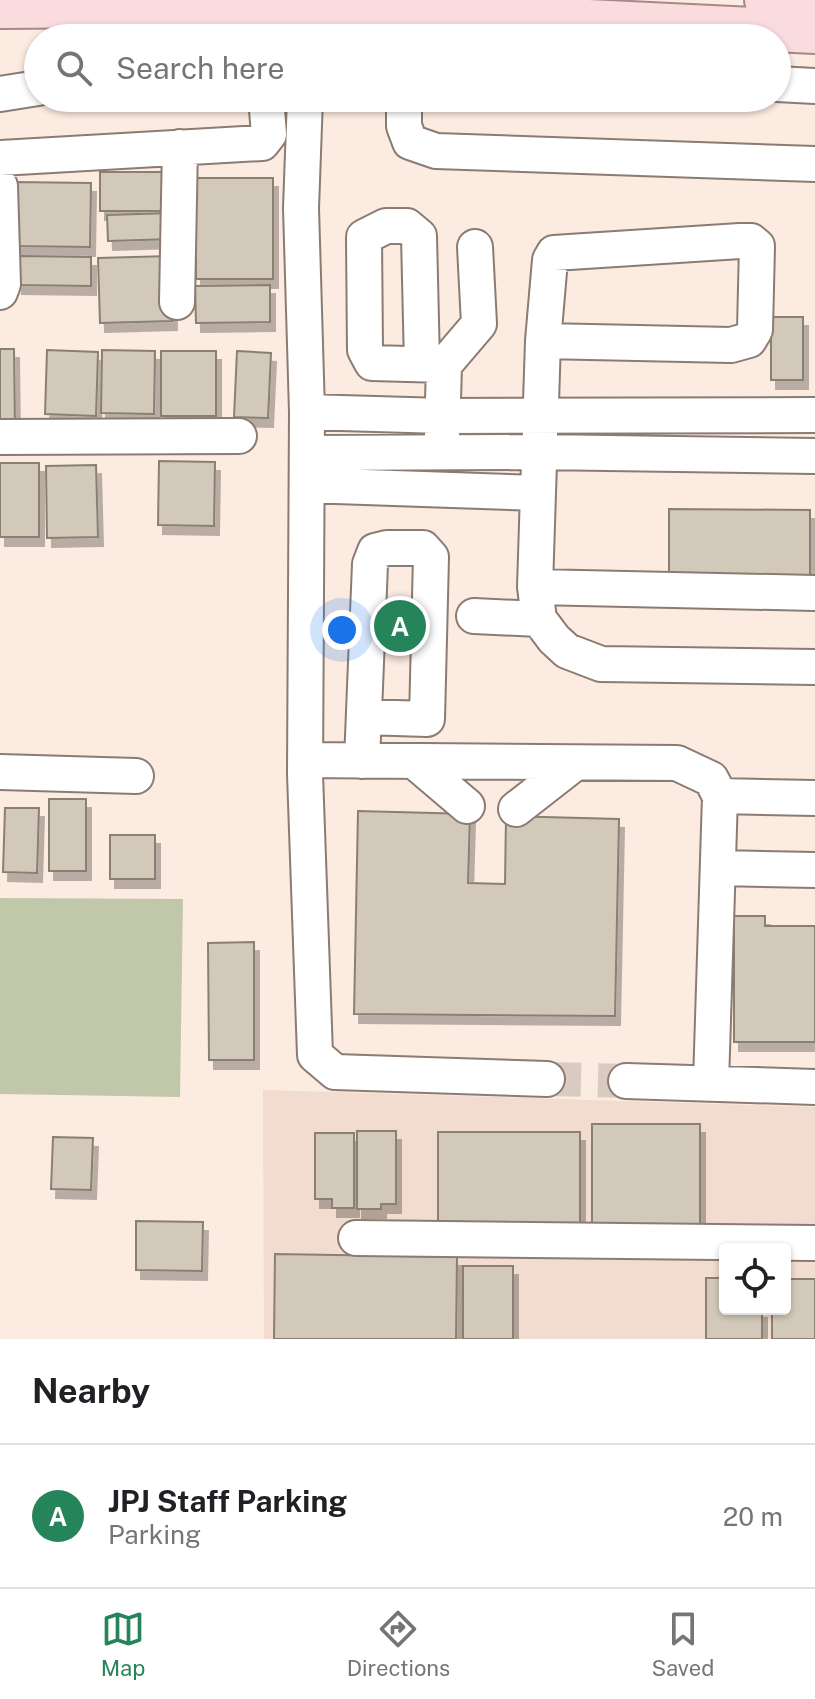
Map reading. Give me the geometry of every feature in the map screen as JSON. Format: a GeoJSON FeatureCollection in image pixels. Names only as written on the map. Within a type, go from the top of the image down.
{"type":"FeatureCollection","features":[{"type":"Feature","properties":{"kind":"main road"},"geometry":{"type":"LineString","coordinates":[[766,0],[815,3]]}},
{"type":"Feature","properties":{"kind":"main road"},"geometry":{"type":"LineString","coordinates":[[0,7],[308,15],[471,8],[700,13],[767,24]]}},
{"type":"Feature","properties":{"kind":"main road"},"geometry":{"type":"LineString","coordinates":[[791,28],[815,32]]}},
{"type":"Feature","properties":{"kind":"street"},"geometry":{"type":"LineString","coordinates":[[791,85],[815,86]]}},
{"type":"Feature","properties":{"kind":"street"},"geometry":{"type":"LineString","coordinates":[[0,94],[24,90]]}},
{"type":"Feature","properties":{"kind":"street"},"geometry":{"type":"LineString","coordinates":[[0,158],[262,143],[269,134],[267,112]]}},
{"type":"Feature","properties":{"kind":"street"},"geometry":{"type":"LineString","coordinates":[[304,112],[301,208],[307,412],[305,760],[315,1055],[335,1072],[547,1079]]}},
{"type":"Feature","properties":{"kind":"street"},"geometry":{"type":"LineString","coordinates":[[404,112],[404,126],[410,142],[436,151],[815,164]]}},
{"type":"Feature","properties":{"kind":"street"},"geometry":{"type":"LineString","coordinates":[[177,302],[180,147]]}},
{"type":"Feature","properties":{"kind":"street"},"geometry":{"type":"LineString","coordinates":[[0,186],[3,284],[0,292]]}},
{"type":"Feature","properties":{"kind":"street"},"geometry":{"type":"LineString","coordinates":[[543,341],[731,345],[749,340],[755,330],[757,246],[751,241],[740,241],[554,253],[550,260],[543,341],[538,452],[537,603],[567,651],[601,664],[815,667]]}},
{"type":"Feature","properties":{"kind":"street"},"geometry":{"type":"LineString","coordinates":[[442,453],[443,416],[433,365],[479,324],[475,247]]}},
{"type":"Feature","properties":{"kind":"street"},"geometry":{"type":"LineString","coordinates":[[307,412],[443,416],[541,413],[815,415]]}},
{"type":"Feature","properties":{"kind":"street"},"geometry":{"type":"LineString","coordinates":[[0,437],[239,436]]}},
{"type":"Feature","properties":{"kind":"street"},"geometry":{"type":"LineString","coordinates":[[307,469],[442,453],[815,456]]}},
{"type":"Feature","properties":{"kind":"street"},"geometry":{"type":"LineString","coordinates":[[307,469],[538,493]]}},
{"type":"Feature","properties":{"kind":"street"},"geometry":{"type":"LineString","coordinates":[[362,761],[370,564],[375,551],[423,548],[431,557],[427,719],[364,717]]}},
{"type":"Feature","properties":{"kind":"street"},"geometry":{"type":"LineString","coordinates":[[474,616],[537,603],[815,593]]}},
{"type":"Feature","properties":{"kind":"street"},"geometry":{"type":"LineString","coordinates":[[305,760],[677,763],[711,779],[720,796],[711,1083]]}},
{"type":"Feature","properties":{"kind":"street"},"geometry":{"type":"LineString","coordinates":[[414,761],[467,806]]}},
{"type":"Feature","properties":{"kind":"street"},"geometry":{"type":"LineString","coordinates":[[516,809],[575,763]]}},
{"type":"Feature","properties":{"kind":"street"},"geometry":{"type":"LineString","coordinates":[[0,772],[136,776]]}},
{"type":"Feature","properties":{"kind":"street"},"geometry":{"type":"LineString","coordinates":[[720,796],[815,798]]}},
{"type":"Feature","properties":{"kind":"street"},"geometry":{"type":"LineString","coordinates":[[718,868],[815,870]]}},
{"type":"Feature","properties":{"kind":"street"},"geometry":{"type":"LineString","coordinates":[[626,1081],[815,1087]]}},
{"type":"Feature","properties":{"kind":"street"},"geometry":{"type":"LineString","coordinates":[[356,1238],[815,1243]]}},
{"type":"Feature","properties":{"kind":"shaded area"},"geometry":{"type":"Polygon","coordinates":[[[263,1090],[815,1107],[815,1339],[264,1339],[263,1090]]]}},
{"type":"Feature","properties":{"kind":"green space"},"geometry":{"type":"Polygon","coordinates":[[[0,898],[183,899],[180,1097],[0,1094],[0,898]]]}},
{"type":"Feature","properties":{"kind":"building"},"geometry":{"type":"Polygon","coordinates":[[[100,172],[171,172],[171,211],[100,211],[100,172]]]}},
{"type":"Feature","properties":{"kind":"building"},"geometry":{"type":"Polygon","coordinates":[[[196,178],[273,178],[273,279],[196,279],[196,178]]]}},
{"type":"Feature","properties":{"kind":"building"},"geometry":{"type":"Polygon","coordinates":[[[14,182],[91,183],[90,247],[13,246],[14,182]]]}},
{"type":"Feature","properties":{"kind":"building"},"geometry":{"type":"Polygon","coordinates":[[[172,213],[173,239],[108,241],[107,215],[172,213]]]}},
{"type":"Feature","properties":{"kind":"building"},"geometry":{"type":"Polygon","coordinates":[[[18,256],[91,257],[91,286],[17,285],[18,256]]]}},
{"type":"Feature","properties":{"kind":"building"},"geometry":{"type":"Polygon","coordinates":[[[170,256],[172,321],[100,323],[98,258],[170,256]]]}},
{"type":"Feature","properties":{"kind":"building"},"geometry":{"type":"Polygon","coordinates":[[[270,285],[270,322],[196,323],[195,286],[270,285]]]}},
{"type":"Feature","properties":{"kind":"building"},"geometry":{"type":"Polygon","coordinates":[[[771,317],[803,317],[803,380],[771,380],[771,317]]]}},
{"type":"Feature","properties":{"kind":"building"},"geometry":{"type":"Polygon","coordinates":[[[0,349],[14,349],[15,429],[0,429],[0,349]]]}},
{"type":"Feature","properties":{"kind":"building"},"geometry":{"type":"Polygon","coordinates":[[[47,350],[98,352],[96,416],[45,414],[47,350]]]}},
{"type":"Feature","properties":{"kind":"building"},"geometry":{"type":"Polygon","coordinates":[[[102,350],[155,351],[154,414],[101,413],[102,350]]]}},
{"type":"Feature","properties":{"kind":"building"},"geometry":{"type":"Polygon","coordinates":[[[161,351],[216,351],[216,416],[161,416],[161,351]]]}},
{"type":"Feature","properties":{"kind":"building"},"geometry":{"type":"Polygon","coordinates":[[[237,351],[271,353],[268,418],[234,417],[237,351]]]}},
{"type":"Feature","properties":{"kind":"building"},"geometry":{"type":"Polygon","coordinates":[[[159,461],[215,462],[214,526],[158,525],[159,461]]]}},
{"type":"Feature","properties":{"kind":"building"},"geometry":{"type":"Polygon","coordinates":[[[0,463],[39,463],[39,537],[0,537],[0,463]]]}},
{"type":"Feature","properties":{"kind":"building"},"geometry":{"type":"Polygon","coordinates":[[[96,465],[98,537],[47,538],[46,466],[96,465]]]}},
{"type":"Feature","properties":{"kind":"building"},"geometry":{"type":"Polygon","coordinates":[[[669,509],[810,510],[810,578],[669,578],[669,509]]]}},
{"type":"Feature","properties":{"kind":"building"},"geometry":{"type":"Polygon","coordinates":[[[49,799],[86,799],[86,871],[49,871],[49,799]]]}},
{"type":"Feature","properties":{"kind":"building"},"geometry":{"type":"Polygon","coordinates":[[[5,808],[39,808],[37,873],[3,872],[5,808]]]}},
{"type":"Feature","properties":{"kind":"building"},"geometry":{"type":"Polygon","coordinates":[[[358,811],[470,814],[468,883],[505,884],[506,816],[619,819],[615,1016],[354,1014],[358,811]]]}},
{"type":"Feature","properties":{"kind":"building"},"geometry":{"type":"Polygon","coordinates":[[[110,835],[155,835],[155,879],[110,879],[110,835]]]}},
{"type":"Feature","properties":{"kind":"building"},"geometry":{"type":"Polygon","coordinates":[[[734,916],[765,916],[765,926],[815,926],[815,1042],[734,1042],[734,916]]]}},
{"type":"Feature","properties":{"kind":"building"},"geometry":{"type":"Polygon","coordinates":[[[254,942],[254,1060],[209,1060],[208,943],[254,942]]]}},
{"type":"Feature","properties":{"kind":"building"},"geometry":{"type":"Polygon","coordinates":[[[592,1124],[700,1124],[700,1233],[592,1233],[592,1124]]]}},
{"type":"Feature","properties":{"kind":"building"},"geometry":{"type":"Polygon","coordinates":[[[357,1131],[396,1131],[396,1204],[381,1204],[381,1209],[357,1209],[357,1131]]]}},
{"type":"Feature","properties":{"kind":"building"},"geometry":{"type":"Polygon","coordinates":[[[438,1132],[580,1132],[580,1228],[438,1228],[438,1132]]]}},
{"type":"Feature","properties":{"kind":"building"},"geometry":{"type":"Polygon","coordinates":[[[315,1133],[354,1133],[354,1208],[332,1208],[332,1199],[315,1199],[315,1133]]]}},
{"type":"Feature","properties":{"kind":"building"},"geometry":{"type":"Polygon","coordinates":[[[53,1137],[93,1138],[91,1190],[51,1189],[53,1137]]]}},
{"type":"Feature","properties":{"kind":"building"},"geometry":{"type":"Polygon","coordinates":[[[136,1221],[203,1222],[202,1271],[136,1270],[136,1221]]]}},
{"type":"Feature","properties":{"kind":"building"},"geometry":{"type":"Polygon","coordinates":[[[275,1254],[457,1257],[456,1339],[274,1339],[275,1254]]]}},
{"type":"Feature","properties":{"kind":"building"},"geometry":{"type":"Polygon","coordinates":[[[463,1266],[513,1266],[513,1339],[463,1339],[463,1266]]]}},
{"type":"Feature","properties":{"kind":"building"},"geometry":{"type":"Polygon","coordinates":[[[706,1278],[719,1278],[719,1315],[762,1315],[762,1339],[706,1339],[706,1278]]]}},
{"type":"Feature","properties":{"kind":"building"},"geometry":{"type":"Polygon","coordinates":[[[791,1279],[815,1279],[815,1339],[772,1339],[772,1315],[791,1315],[791,1279]]]}},
{"type":"Feature","properties":{"kind":"tunnel"},"geometry":{"type":"LineString","coordinates":[[547,1079],[626,1081]]}},
{"type":"Feature","properties":{"kind":"place","name":"JPJ Staff Parking"},"geometry":{"type":"Point","coordinates":[400,626]}}]}
